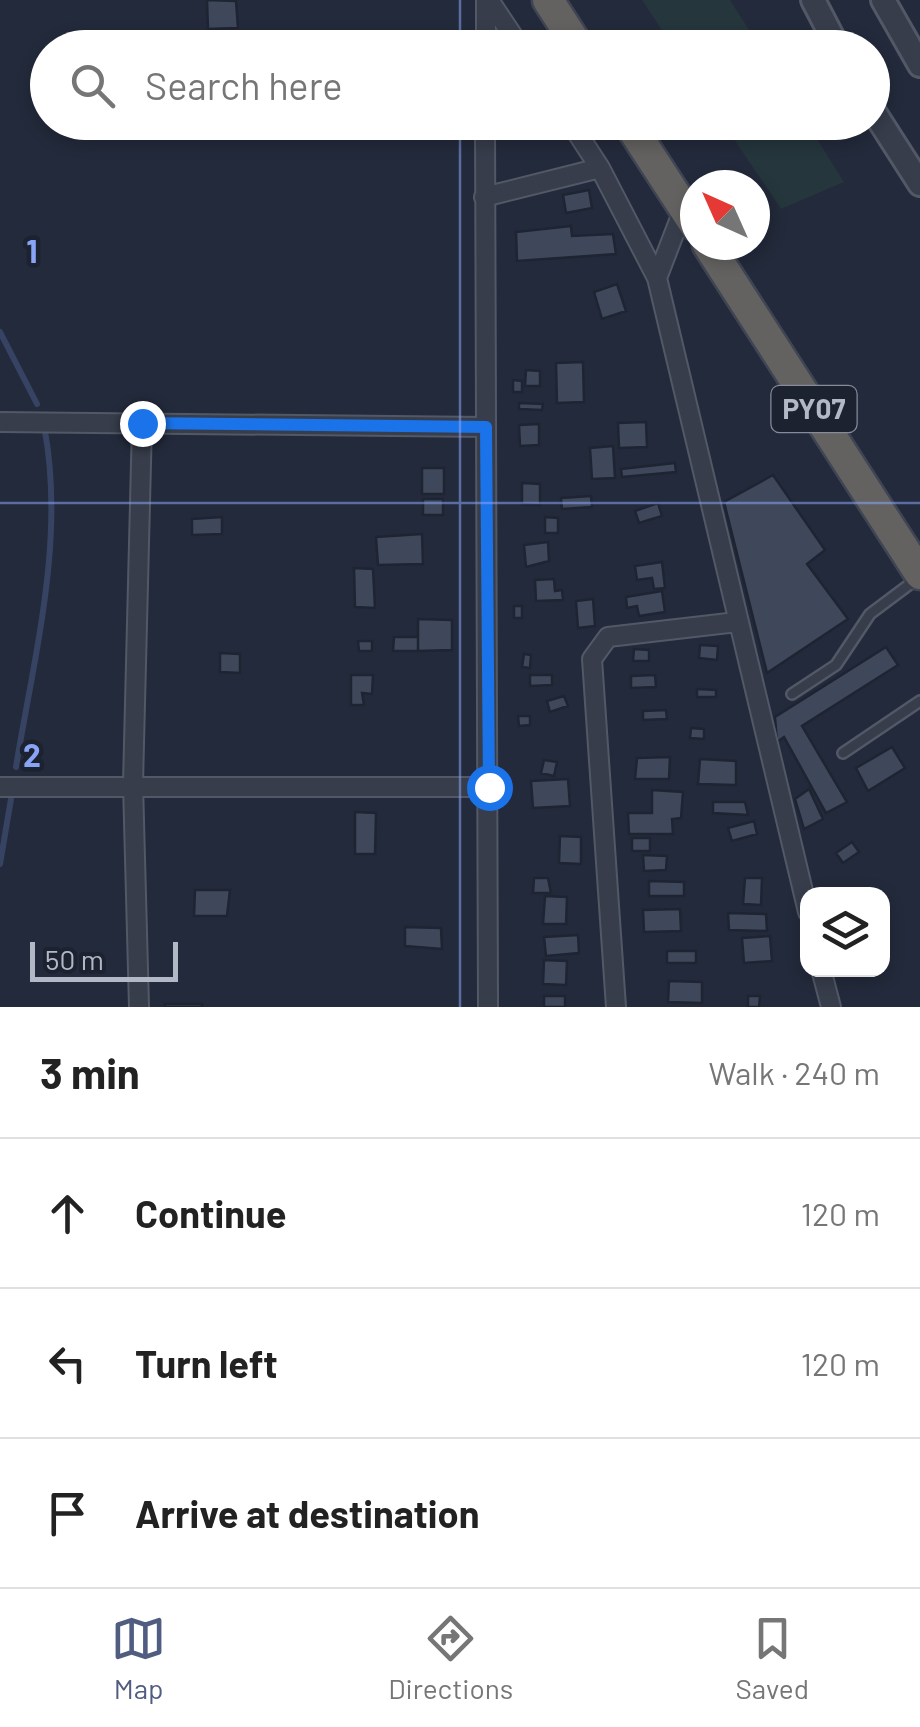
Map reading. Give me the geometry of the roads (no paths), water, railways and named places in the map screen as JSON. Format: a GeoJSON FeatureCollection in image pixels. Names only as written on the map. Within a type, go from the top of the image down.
{"type":"FeatureCollection","features":[{"type":"Feature","properties":{"kind":"highway"},"geometry":{"type":"LineString","coordinates":[[548,0],[567,30]]}},
{"type":"Feature","properties":{"kind":"highway"},"geometry":{"type":"LineString","coordinates":[[640,140],[680,201]]}},
{"type":"Feature","properties":{"kind":"highway","name":"PY07"},"geometry":{"type":"LineString","coordinates":[[718,260],[920,575]]}},
{"type":"Feature","properties":{"kind":"street"},"geometry":{"type":"LineString","coordinates":[[487,30],[488,0]]}},
{"type":"Feature","properties":{"kind":"street"},"geometry":{"type":"LineString","coordinates":[[488,0],[509,30]]}},
{"type":"Feature","properties":{"kind":"street"},"geometry":{"type":"LineString","coordinates":[[813,0],[829,30]]}},
{"type":"Feature","properties":{"kind":"street"},"geometry":{"type":"LineString","coordinates":[[883,0],[920,65]]}},
{"type":"Feature","properties":{"kind":"street"},"geometry":{"type":"LineString","coordinates":[[890,137],[920,184]]}},
{"type":"Feature","properties":{"kind":"street"},"geometry":{"type":"LineString","coordinates":[[485,140],[488,1007]]}},
{"type":"Feature","properties":{"kind":"street"},"geometry":{"type":"LineString","coordinates":[[582,140],[657,278],[802,887]]}},
{"type":"Feature","properties":{"kind":"street"},"geometry":{"type":"LineString","coordinates":[[484,197],[600,168]]}},
{"type":"Feature","properties":{"kind":"street"},"geometry":{"type":"LineString","coordinates":[[657,278],[680,235]]}},
{"type":"Feature","properties":{"kind":"street"},"geometry":{"type":"LineString","coordinates":[[0,422],[486,427]]}},
{"type":"Feature","properties":{"kind":"street"},"geometry":{"type":"LineString","coordinates":[[139,1007],[134,784],[142,423]]}},
{"type":"Feature","properties":{"kind":"street"},"geometry":{"type":"LineString","coordinates":[[616,1007],[592,659],[608,638],[737,622]]}},
{"type":"Feature","properties":{"kind":"street"},"geometry":{"type":"LineString","coordinates":[[0,787],[489,787]]}},
{"type":"Feature","properties":{"kind":"street"},"geometry":{"type":"LineString","coordinates":[[824,977],[830,1007]]}},
{"type":"Feature","properties":{"kind":"lane"},"geometry":{"type":"LineString","coordinates":[[792,694],[836,665],[870,614],[920,575]]}},
{"type":"Feature","properties":{"kind":"lane"},"geometry":{"type":"LineString","coordinates":[[843,753],[920,701]]}},
{"type":"Feature","properties":{"kind":"waterway"},"geometry":{"type":"LineString","coordinates":[[0,332],[37,404]]}},
{"type":"Feature","properties":{"kind":"waterway"},"geometry":{"type":"LineString","coordinates":[[16,767],[50,554],[50,468],[44,426]]}},
{"type":"Feature","properties":{"kind":"waterway"},"geometry":{"type":"LineString","coordinates":[[0,864],[11,799]]}}]}
